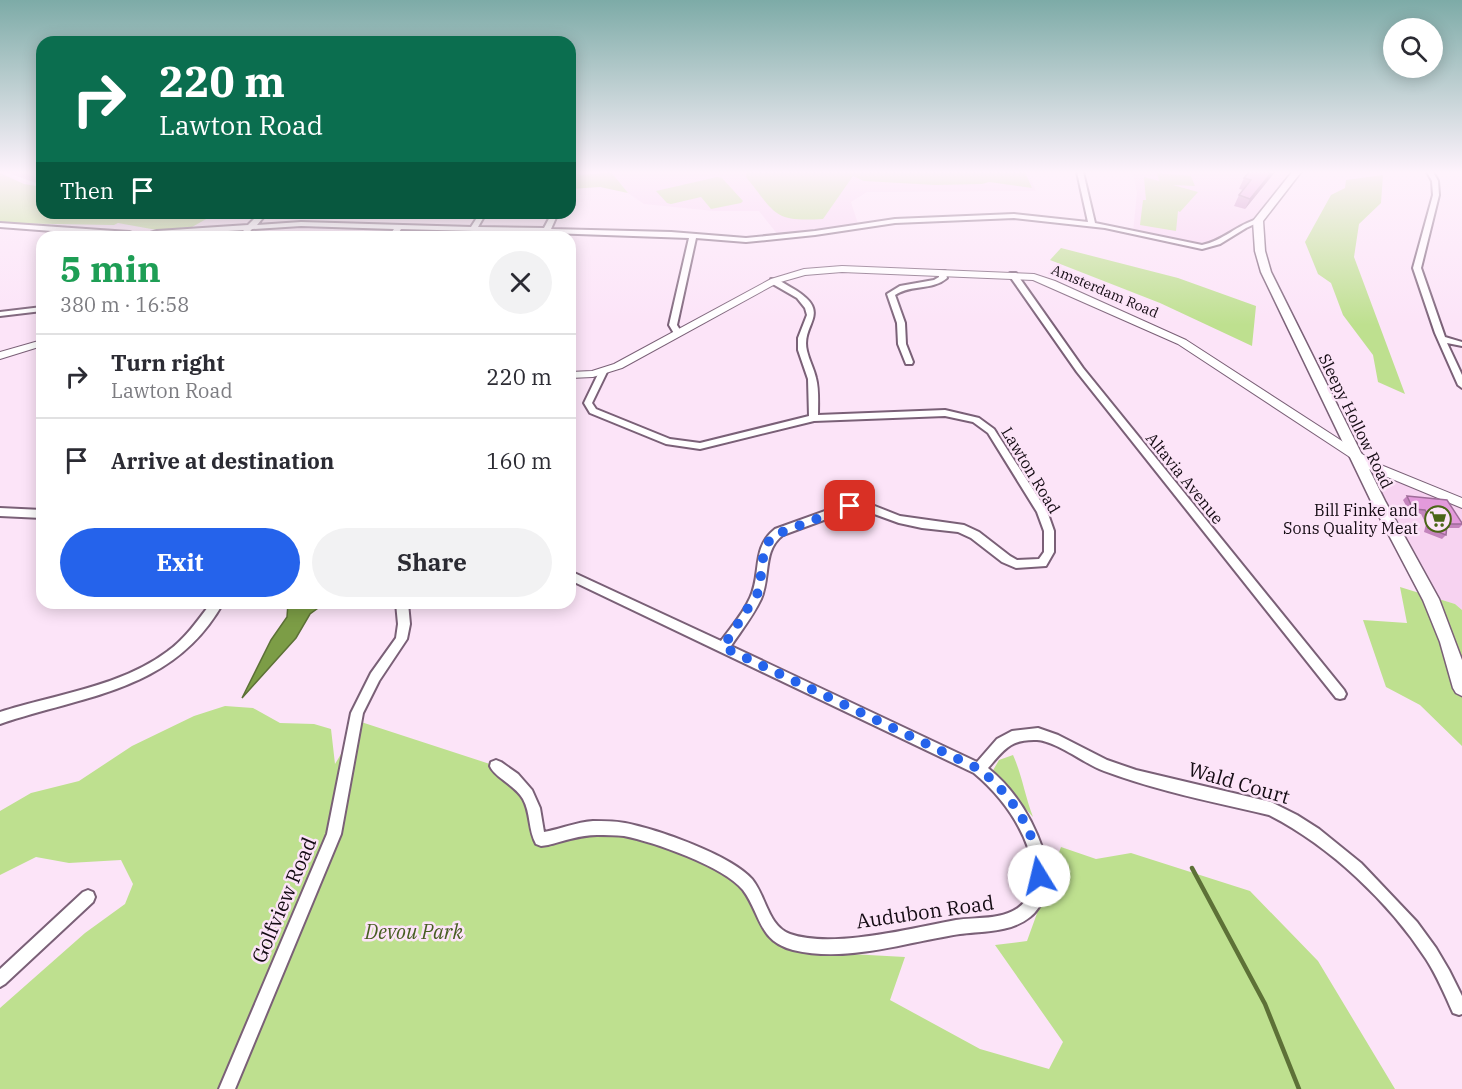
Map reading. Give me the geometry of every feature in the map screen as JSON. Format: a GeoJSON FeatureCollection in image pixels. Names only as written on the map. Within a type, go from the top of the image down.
{"type":"FeatureCollection","features":[{"type":"Feature","properties":{"kind":"main road","name":"Sleepy Hollow Road"},"geometry":{"type":"LineString","coordinates":[[1258,223],[1260,250],[1266,272],[1355,456],[1431,599],[1448,642],[1462,688]]}},
{"type":"Feature","properties":{"kind":"street"},"geometry":{"type":"LineString","coordinates":[[247,231],[255,223]]}},
{"type":"Feature","properties":{"kind":"street"},"geometry":{"type":"LineString","coordinates":[[474,228],[477,223]]}},
{"type":"Feature","properties":{"kind":"street"},"geometry":{"type":"LineString","coordinates":[[576,234],[693,236],[736,240],[771,238],[876,223]]}},
{"type":"Feature","properties":{"kind":"street"},"geometry":{"type":"LineString","coordinates":[[1082,223],[1202,247],[1217,243],[1253,223]]}},
{"type":"Feature","properties":{"kind":"street"},"geometry":{"type":"LineString","coordinates":[[1429,223],[1417,268],[1442,339],[1462,385]]}},
{"type":"Feature","properties":{"kind":"street"},"geometry":{"type":"LineString","coordinates":[[192,231],[301,224],[510,231]]}},
{"type":"Feature","properties":{"kind":"street"},"geometry":{"type":"LineString","coordinates":[[1,225],[86,231]]}},
{"type":"Feature","properties":{"kind":"street"},"geometry":{"type":"LineString","coordinates":[[396,231],[399,226]]}},
{"type":"Feature","properties":{"kind":"street"},"geometry":{"type":"LineString","coordinates":[[678,333],[673,325],[693,236]]}},
{"type":"Feature","properties":{"kind":"street","name":"Amsterdam Road"},"geometry":{"type":"LineString","coordinates":[[576,374],[603,372],[784,276],[825,269],[1034,277],[1053,283],[1182,342],[1216,362],[1372,466],[1462,503]]}},
{"type":"Feature","properties":{"kind":"street"},"geometry":{"type":"LineString","coordinates":[[909,362],[902,344],[901,323],[891,294],[901,287],[938,282],[943,278],[942,273]]}},
{"type":"Feature","properties":{"kind":"street","name":"Altavia Avenue"},"geometry":{"type":"LineString","coordinates":[[1012,275],[1087,379],[1340,694]]}},
{"type":"Feature","properties":{"kind":"street"},"geometry":{"type":"LineString","coordinates":[[774,281],[800,296],[809,308],[811,315],[802,338],[802,350],[812,379],[814,418]]}},
{"type":"Feature","properties":{"kind":"street"},"geometry":{"type":"LineString","coordinates":[[0,314],[36,310]]}},
{"type":"Feature","properties":{"kind":"street"},"geometry":{"type":"LineString","coordinates":[[1442,339],[1462,344]]}},
{"type":"Feature","properties":{"kind":"street"},"geometry":{"type":"LineString","coordinates":[[0,356],[36,346]]}},
{"type":"Feature","properties":{"kind":"street","name":"Lawton Road"},"geometry":{"type":"LineString","coordinates":[[603,372],[589,397],[588,403],[593,411],[679,444],[700,446],[721,442],[814,418],[945,413],[962,415],[984,424],[991,431],[1042,511],[1049,531],[1049,552],[1042,563],[1016,564],[975,535],[960,528],[899,519],[867,507],[850,506],[772,536],[764,550],[759,591],[723,647]]}},
{"type":"Feature","properties":{"kind":"street"},"geometry":{"type":"LineString","coordinates":[[0,512],[36,514]]}},
{"type":"Feature","properties":{"kind":"street","name":"Audubon Road"},"geometry":{"type":"LineString","coordinates":[[496,766],[511,776],[530,798],[536,831],[541,839],[592,828],[622,829],[660,840],[728,869],[746,883],[768,926],[792,942],[827,945],[889,940],[998,923],[1019,916],[1032,906],[1037,893],[1039,856],[1011,799],[997,783],[979,769],[576,578]]}},
{"type":"Feature","properties":{"kind":"street"},"geometry":{"type":"LineString","coordinates":[[0,718],[112,684],[149,670],[178,649],[213,609]]}},
{"type":"Feature","properties":{"kind":"street","name":"Golfview Road"},"geometry":{"type":"LineString","coordinates":[[227,1089],[334,834],[355,720],[375,677],[401,639],[404,624],[403,609]]}},
{"type":"Feature","properties":{"kind":"street","name":"Wald Court"},"geometry":{"type":"LineString","coordinates":[[979,769],[1001,743],[1012,737],[1038,734],[1054,739],[1104,765],[1136,776],[1271,809],[1292,818],[1326,841],[1396,909],[1428,947],[1459,1007]]}},
{"type":"Feature","properties":{"kind":"street"},"geometry":{"type":"LineString","coordinates":[[0,979],[88,897]]}},
{"type":"Feature","properties":{"kind":"shaded area"},"geometry":{"type":"Polygon","coordinates":[[[768,223],[858,224],[778,235],[768,223]]]}},
{"type":"Feature","properties":{"kind":"shaded area"},"geometry":{"type":"Polygon","coordinates":[[[1134,223],[1254,223],[1207,246],[1133,232],[1134,223]]]}},
{"type":"Feature","properties":{"kind":"shaded area"},"geometry":{"type":"Polygon","coordinates":[[[1355,456],[1462,503],[1462,610],[1455,604],[1429,596],[1355,456]]]}},
{"type":"Feature","properties":{"kind":"shaded area"},"geometry":{"type":"Polygon","coordinates":[[[288,609],[317,609],[310,614],[296,638],[242,698],[271,640],[287,617],[288,609]]]}},
{"type":"Feature","properties":{"kind":"green space"},"geometry":{"type":"Polygon","coordinates":[[[0,223],[199,223],[192,227],[157,230],[118,223],[114,225],[0,223]]]}},
{"type":"Feature","properties":{"kind":"green space"},"geometry":{"type":"Polygon","coordinates":[[[1140,223],[1177,223],[1176,231],[1140,225],[1140,223]]]}},
{"type":"Feature","properties":{"kind":"green space"},"geometry":{"type":"Polygon","coordinates":[[[1316,223],[1360,223],[1354,257],[1405,394],[1378,382],[1373,355],[1343,315],[1331,283],[1318,274],[1305,242],[1316,223]]]}},
{"type":"Feature","properties":{"kind":"green space"},"geometry":{"type":"Polygon","coordinates":[[[1061,248],[1178,278],[1256,306],[1252,346],[1160,303],[1050,260],[1061,248]]]}},
{"type":"Feature","properties":{"kind":"green space"},"geometry":{"type":"Polygon","coordinates":[[[1400,587],[1455,604],[1462,610],[1462,746],[1420,705],[1386,687],[1363,620],[1407,623],[1400,587]]]}},
{"type":"Feature","properties":{"kind":"green space","name":"Devou Park"},"geometry":{"type":"Polygon","coordinates":[[[225,706],[253,708],[280,723],[314,724],[331,729],[335,764],[350,739],[355,720],[496,766],[525,790],[541,839],[578,830],[660,840],[746,883],[768,925],[795,951],[905,957],[890,1000],[980,1049],[1049,1069],[1063,1042],[995,945],[1027,941],[1061,847],[1096,859],[1131,853],[1250,891],[1318,961],[1395,1089],[0,1089],[0,1008],[85,933],[125,904],[133,884],[121,860],[69,863],[36,857],[0,875],[0,811],[31,793],[79,781],[132,746],[194,716],[225,706]]]}},
{"type":"Feature","properties":{"kind":"green space"},"geometry":{"type":"Polygon","coordinates":[[[1013,755],[1033,817],[992,772],[999,760],[1013,755]]]}},
{"type":"Feature","properties":{"kind":"building","name":"Bill Finke and Sons Quality Meat"},"geometry":{"type":"Polygon","coordinates":[[[1407,496],[1447,500],[1462,524],[1447,524],[1446,535],[1428,528],[1430,520],[1425,510],[1413,509],[1407,496]]]}},
{"type":"Feature","properties":{"kind":"waterway"},"geometry":{"type":"LineString","coordinates":[[1192,868],[1265,1004],[1299,1089]]}},
{"type":"Feature","properties":{"kind":"place","name":"Bill Finke and Sons Quality Meat"},"geometry":{"type":"Point","coordinates":[1438,519]}},
{"type":"Feature","properties":{"kind":"route"},"geometry":{"type":"LineString","coordinates":[[850,506],[772,536],[764,550],[762,582],[759,591],[723,647],[979,769],[997,783],[1011,799],[1039,856],[1039,876]]}}]}
